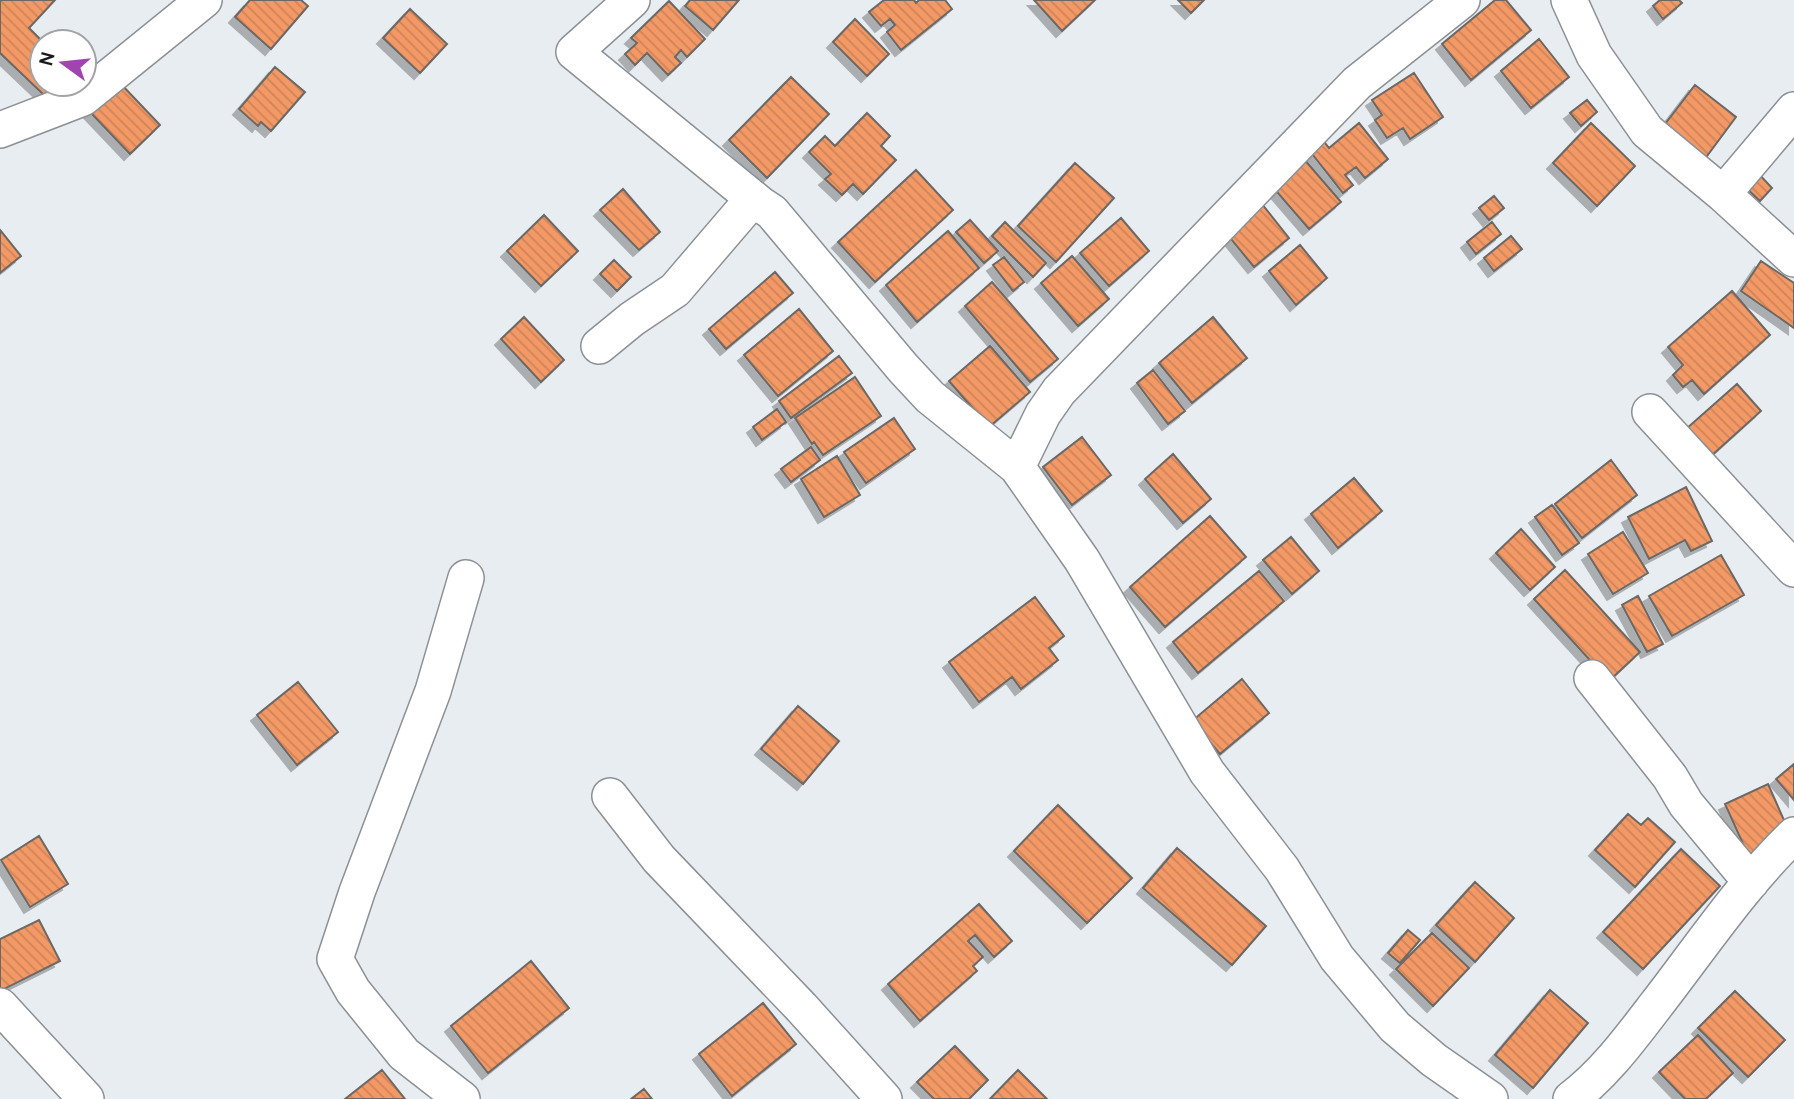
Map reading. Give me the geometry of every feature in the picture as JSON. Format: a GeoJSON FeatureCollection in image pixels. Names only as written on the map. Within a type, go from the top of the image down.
{"type":"FeatureCollection","features":[{"type":"Feature","properties":{"kind":"street"},"geometry":{"type":"LineString","coordinates":[[0,130],[83,98],[204,0]]}},
{"type":"Feature","properties":{"kind":"street"},"geometry":{"type":"LineString","coordinates":[[632,0],[574,52],[772,212],[930,397],[1017,467],[1082,560],[1207,772],[1282,869],[1338,958],[1395,1027],[1434,1060],[1490,1099]]}},
{"type":"Feature","properties":{"kind":"street"},"geometry":{"type":"LineString","coordinates":[[1017,467],[1043,414],[1059,391],[1357,83],[1462,0]]}},
{"type":"Feature","properties":{"kind":"street"},"geometry":{"type":"LineString","coordinates":[[1569,0],[1594,55],[1647,131],[1723,194],[1794,259]]}},
{"type":"Feature","properties":{"kind":"street"},"geometry":{"type":"LineString","coordinates":[[1723,194],[1794,110]]}},
{"type":"Feature","properties":{"kind":"street"},"geometry":{"type":"LineString","coordinates":[[599,346],[632,319],[675,290],[746,206],[760,204]]}},
{"type":"Feature","properties":{"kind":"street"},"geometry":{"type":"LineString","coordinates":[[1650,412],[1793,565]]}},
{"type":"Feature","properties":{"kind":"street"},"geometry":{"type":"LineString","coordinates":[[462,1099],[404,1054],[354,991],[335,959],[356,892],[433,691],[466,578]]}},
{"type":"Feature","properties":{"kind":"street"},"geometry":{"type":"LineString","coordinates":[[1592,678],[1670,777],[1686,804],[1751,881]]}},
{"type":"Feature","properties":{"kind":"street"},"geometry":{"type":"LineString","coordinates":[[611,796],[659,859],[801,1007],[884,1099]]}},
{"type":"Feature","properties":{"kind":"street"},"geometry":{"type":"LineString","coordinates":[[1571,1099],[1595,1080],[1751,881],[1794,835]]}},
{"type":"Feature","properties":{"kind":"street"},"geometry":{"type":"LineString","coordinates":[[0,1006],[86,1099]]}},
{"type":"Feature","properties":{"kind":"building"},"geometry":{"type":"Polygon","coordinates":[[[0,0],[55,0],[28,28],[28,80],[0,53],[0,0]]]}},
{"type":"Feature","properties":{"kind":"building"},"geometry":{"type":"Polygon","coordinates":[[[250,0],[301,0],[308,6],[271,49],[235,17],[250,0]]]}},
{"type":"Feature","properties":{"kind":"building"},"geometry":{"type":"Polygon","coordinates":[[[690,0],[739,0],[713,30],[685,6],[690,0]]]}},
{"type":"Feature","properties":{"kind":"building"},"geometry":{"type":"Polygon","coordinates":[[[884,0],[914,0],[916,3],[919,0],[945,0],[952,9],[901,50],[887,32],[895,25],[890,19],[881,26],[869,12],[884,0]]]}},
{"type":"Feature","properties":{"kind":"building"},"geometry":{"type":"Polygon","coordinates":[[[1034,0],[1095,0],[1062,31],[1034,0]]]}},
{"type":"Feature","properties":{"kind":"building"},"geometry":{"type":"Polygon","coordinates":[[[1178,0],[1204,0],[1191,13],[1178,0]]]}},
{"type":"Feature","properties":{"kind":"building"},"geometry":{"type":"Polygon","coordinates":[[[1495,0],[1506,0],[1531,30],[1471,80],[1442,44],[1495,0]]]}},
{"type":"Feature","properties":{"kind":"building"},"geometry":{"type":"Polygon","coordinates":[[[1660,0],[1679,0],[1682,3],[1663,19],[1653,6],[1660,0]]]}},
{"type":"Feature","properties":{"kind":"building"},"geometry":{"type":"Polygon","coordinates":[[[669,1],[705,39],[687,57],[681,50],[675,57],[681,63],[668,75],[647,53],[635,65],[625,54],[637,43],[631,38],[669,1]]]}},
{"type":"Feature","properties":{"kind":"building"},"geometry":{"type":"Polygon","coordinates":[[[410,9],[447,44],[420,73],[383,38],[410,9]]]}},
{"type":"Feature","properties":{"kind":"building"},"geometry":{"type":"Polygon","coordinates":[[[855,19],[889,54],[867,76],[833,42],[855,19]]]}},
{"type":"Feature","properties":{"kind":"building"},"geometry":{"type":"Polygon","coordinates":[[[1539,39],[1569,77],[1531,108],[1501,71],[1539,39]]]}},
{"type":"Feature","properties":{"kind":"building"},"geometry":{"type":"Polygon","coordinates":[[[275,67],[305,92],[271,131],[261,122],[258,126],[239,109],[275,67]]]}},
{"type":"Feature","properties":{"kind":"building"},"geometry":{"type":"Polygon","coordinates":[[[1414,73],[1443,117],[1410,139],[1403,128],[1387,138],[1375,120],[1382,115],[1372,100],[1414,73]]]}},
{"type":"Feature","properties":{"kind":"building"},"geometry":{"type":"Polygon","coordinates":[[[791,77],[829,114],[767,178],[729,140],[791,77]]]}},
{"type":"Feature","properties":{"kind":"building"},"geometry":{"type":"Polygon","coordinates":[[[120,83],[160,125],[130,154],[90,112],[120,83]]]}},
{"type":"Feature","properties":{"kind":"building"},"geometry":{"type":"Polygon","coordinates":[[[1695,85],[1736,117],[1704,160],[1662,128],[1695,85]]]}},
{"type":"Feature","properties":{"kind":"building"},"geometry":{"type":"Polygon","coordinates":[[[1587,100],[1597,112],[1581,126],[1570,113],[1587,100]]]}},
{"type":"Feature","properties":{"kind":"building"},"geometry":{"type":"Polygon","coordinates":[[[867,113],[890,136],[881,146],[896,160],[863,194],[853,184],[842,195],[825,179],[831,174],[809,152],[825,136],[835,146],[867,113]]]}},
{"type":"Feature","properties":{"kind":"building"},"geometry":{"type":"Polygon","coordinates":[[[1359,123],[1388,159],[1365,178],[1356,167],[1345,175],[1353,185],[1343,193],[1309,150],[1322,139],[1329,148],[1359,123]]]}},
{"type":"Feature","properties":{"kind":"building"},"geometry":{"type":"Polygon","coordinates":[[[1591,123],[1635,166],[1597,206],[1553,163],[1591,123]]]}},
{"type":"Feature","properties":{"kind":"building"},"geometry":{"type":"Polygon","coordinates":[[[1303,158],[1341,202],[1309,229],[1271,185],[1303,158]]]}},
{"type":"Feature","properties":{"kind":"building"},"geometry":{"type":"Polygon","coordinates":[[[1075,163],[1114,198],[1056,262],[1018,226],[1075,163]]]}},
{"type":"Feature","properties":{"kind":"building"},"geometry":{"type":"Polygon","coordinates":[[[916,170],[953,210],[875,282],[838,242],[916,170]]]}},
{"type":"Feature","properties":{"kind":"building"},"geometry":{"type":"Polygon","coordinates":[[[1756,171],[1772,188],[1760,201],[1743,185],[1756,171]]]}},
{"type":"Feature","properties":{"kind":"building"},"geometry":{"type":"Polygon","coordinates":[[[623,189],[660,232],[639,250],[600,210],[623,189]]]}},
{"type":"Feature","properties":{"kind":"building"},"geometry":{"type":"Polygon","coordinates":[[[1494,196],[1504,208],[1489,220],[1479,208],[1494,196]]]}},
{"type":"Feature","properties":{"kind":"building"},"geometry":{"type":"Polygon","coordinates":[[[1258,199],[1289,238],[1254,267],[1222,228],[1258,199]]]}},
{"type":"Feature","properties":{"kind":"building"},"geometry":{"type":"Polygon","coordinates":[[[544,215],[578,251],[541,286],[507,251],[544,215]]]}},
{"type":"Feature","properties":{"kind":"building"},"geometry":{"type":"Polygon","coordinates":[[[1121,218],[1149,251],[1109,286],[1080,253],[1121,218]]]}},
{"type":"Feature","properties":{"kind":"building"},"geometry":{"type":"Polygon","coordinates":[[[970,220],[998,251],[984,263],[956,232],[970,220]]]}},
{"type":"Feature","properties":{"kind":"building"},"geometry":{"type":"Polygon","coordinates":[[[1005,222],[1046,263],[1033,277],[992,236],[1005,222]]]}},
{"type":"Feature","properties":{"kind":"building"},"geometry":{"type":"Polygon","coordinates":[[[1492,222],[1501,234],[1476,254],[1467,242],[1492,222]]]}},
{"type":"Feature","properties":{"kind":"building"},"geometry":{"type":"Polygon","coordinates":[[[0,230],[21,256],[0,273],[0,230]]]}},
{"type":"Feature","properties":{"kind":"building"},"geometry":{"type":"Polygon","coordinates":[[[948,231],[979,268],[917,322],[886,285],[948,231]]]}},
{"type":"Feature","properties":{"kind":"building"},"geometry":{"type":"Polygon","coordinates":[[[1511,236],[1522,249],[1494,271],[1484,258],[1511,236]]]}},
{"type":"Feature","properties":{"kind":"building"},"geometry":{"type":"Polygon","coordinates":[[[1300,245],[1327,278],[1296,305],[1269,271],[1300,245]]]}},
{"type":"Feature","properties":{"kind":"building"},"geometry":{"type":"Polygon","coordinates":[[[1072,256],[1109,299],[1078,326],[1041,283],[1072,256]]]}},
{"type":"Feature","properties":{"kind":"building"},"geometry":{"type":"Polygon","coordinates":[[[1004,257],[1024,282],[1013,291],[993,265],[1004,257]]]}},
{"type":"Feature","properties":{"kind":"building"},"geometry":{"type":"Polygon","coordinates":[[[614,260],[631,277],[617,291],[600,274],[614,260]]]}},
{"type":"Feature","properties":{"kind":"building"},"geometry":{"type":"Polygon","coordinates":[[[1761,261],[1794,283],[1794,328],[1741,291],[1761,261]]]}},
{"type":"Feature","properties":{"kind":"building"},"geometry":{"type":"Polygon","coordinates":[[[775,272],[793,293],[726,349],[709,329],[775,272]]]}},
{"type":"Feature","properties":{"kind":"building"},"geometry":{"type":"Polygon","coordinates":[[[992,282],[1058,359],[1030,382],[965,306],[992,282]]]}},
{"type":"Feature","properties":{"kind":"building"},"geometry":{"type":"Polygon","coordinates":[[[1732,291],[1770,335],[1704,394],[1692,380],[1683,387],[1673,375],[1683,365],[1668,347],[1732,291]]]}},
{"type":"Feature","properties":{"kind":"building"},"geometry":{"type":"Polygon","coordinates":[[[799,309],[833,351],[778,396],[744,355],[799,309]]]}},
{"type":"Feature","properties":{"kind":"building"},"geometry":{"type":"Polygon","coordinates":[[[524,317],[564,360],[541,382],[501,339],[524,317]]]}},
{"type":"Feature","properties":{"kind":"building"},"geometry":{"type":"Polygon","coordinates":[[[1213,317],[1247,358],[1192,403],[1159,363],[1213,317]]]}},
{"type":"Feature","properties":{"kind":"building"},"geometry":{"type":"Polygon","coordinates":[[[990,346],[1030,392],[989,427],[949,381],[990,346]]]}},
{"type":"Feature","properties":{"kind":"building"},"geometry":{"type":"Polygon","coordinates":[[[839,356],[852,373],[791,418],[779,401],[839,356]]]}},
{"type":"Feature","properties":{"kind":"building"},"geometry":{"type":"Polygon","coordinates":[[[1153,370],[1185,411],[1168,424],[1137,383],[1153,370]]]}},
{"type":"Feature","properties":{"kind":"building"},"geometry":{"type":"Polygon","coordinates":[[[855,377],[881,416],[823,455],[814,442],[812,444],[795,418],[855,377]]]}},
{"type":"Feature","properties":{"kind":"building"},"geometry":{"type":"Polygon","coordinates":[[[1737,384],[1761,411],[1710,457],[1686,429],[1737,384]]]}},
{"type":"Feature","properties":{"kind":"building"},"geometry":{"type":"Polygon","coordinates":[[[777,409],[786,422],[762,440],[753,427],[777,409]]]}},
{"type":"Feature","properties":{"kind":"building"},"geometry":{"type":"Polygon","coordinates":[[[894,418],[915,449],[866,483],[844,452],[894,418]]]}},
{"type":"Feature","properties":{"kind":"building"},"geometry":{"type":"Polygon","coordinates":[[[1082,437],[1111,475],[1072,505],[1043,467],[1082,437]]]}},
{"type":"Feature","properties":{"kind":"building"},"geometry":{"type":"Polygon","coordinates":[[[811,447],[820,460],[791,482],[781,469],[811,447]]]}},
{"type":"Feature","properties":{"kind":"building"},"geometry":{"type":"Polygon","coordinates":[[[1173,454],[1211,499],[1183,523],[1145,479],[1173,454]]]}},
{"type":"Feature","properties":{"kind":"building"},"geometry":{"type":"Polygon","coordinates":[[[837,456],[860,495],[824,517],[801,479],[837,456]]]}},
{"type":"Feature","properties":{"kind":"building"},"geometry":{"type":"Polygon","coordinates":[[[1611,460],[1637,495],[1582,538],[1555,504],[1611,460]]]}},
{"type":"Feature","properties":{"kind":"building"},"geometry":{"type":"Polygon","coordinates":[[[1354,478],[1382,511],[1338,548],[1311,514],[1354,478]]]}},
{"type":"Feature","properties":{"kind":"building"},"geometry":{"type":"Polygon","coordinates":[[[1686,487],[1712,541],[1691,551],[1685,540],[1649,559],[1628,517],[1686,487]]]}},
{"type":"Feature","properties":{"kind":"building"},"geometry":{"type":"Polygon","coordinates":[[[1552,505],[1579,543],[1562,555],[1535,517],[1552,505]]]}},
{"type":"Feature","properties":{"kind":"building"},"geometry":{"type":"Polygon","coordinates":[[[1210,516],[1246,557],[1165,627],[1130,587],[1210,516]]]}},
{"type":"Feature","properties":{"kind":"building"},"geometry":{"type":"Polygon","coordinates":[[[1521,529],[1555,567],[1530,590],[1496,553],[1521,529]]]}},
{"type":"Feature","properties":{"kind":"building"},"geometry":{"type":"Polygon","coordinates":[[[1623,532],[1648,573],[1613,594],[1588,554],[1623,532]]]}},
{"type":"Feature","properties":{"kind":"building"},"geometry":{"type":"Polygon","coordinates":[[[1291,537],[1319,571],[1292,594],[1263,560],[1291,537]]]}},
{"type":"Feature","properties":{"kind":"building"},"geometry":{"type":"Polygon","coordinates":[[[1721,555],[1744,595],[1672,636],[1649,596],[1721,555]]]}},
{"type":"Feature","properties":{"kind":"building"},"geometry":{"type":"Polygon","coordinates":[[[1565,570],[1640,652],[1609,681],[1534,599],[1565,570]]]}},
{"type":"Feature","properties":{"kind":"building"},"geometry":{"type":"Polygon","coordinates":[[[1259,571],[1284,601],[1198,673],[1173,642],[1259,571]]]}},
{"type":"Feature","properties":{"kind":"building"},"geometry":{"type":"Polygon","coordinates":[[[1638,596],[1663,644],[1647,652],[1622,605],[1638,596]]]}},
{"type":"Feature","properties":{"kind":"building"},"geometry":{"type":"Polygon","coordinates":[[[1035,597],[1064,636],[1049,648],[1058,660],[1021,689],[1012,677],[979,702],[949,662],[1035,597]]]}},
{"type":"Feature","properties":{"kind":"building"},"geometry":{"type":"Polygon","coordinates":[[[1242,679],[1269,713],[1220,754],[1192,721],[1242,679]]]}},
{"type":"Feature","properties":{"kind":"building"},"geometry":{"type":"Polygon","coordinates":[[[298,682],[338,732],[297,765],[257,715],[298,682]]]}},
{"type":"Feature","properties":{"kind":"building"},"geometry":{"type":"Polygon","coordinates":[[[798,706],[839,741],[803,784],[761,749],[798,706]]]}},
{"type":"Feature","properties":{"kind":"building"},"geometry":{"type":"Polygon","coordinates":[[[1794,764],[1794,800],[1776,779],[1794,764]]]}},
{"type":"Feature","properties":{"kind":"building"},"geometry":{"type":"Polygon","coordinates":[[[1768,784],[1791,836],[1748,855],[1725,804],[1768,784]]]}},
{"type":"Feature","properties":{"kind":"building"},"geometry":{"type":"Polygon","coordinates":[[[1058,805],[1132,878],[1087,923],[1014,851],[1058,805]]]}},
{"type":"Feature","properties":{"kind":"building"},"geometry":{"type":"Polygon","coordinates":[[[1628,814],[1641,825],[1648,818],[1675,842],[1635,887],[1595,850],[1628,814]]]}},
{"type":"Feature","properties":{"kind":"building"},"geometry":{"type":"Polygon","coordinates":[[[39,836],[68,884],[30,907],[1,860],[39,836]]]}},
{"type":"Feature","properties":{"kind":"building"},"geometry":{"type":"Polygon","coordinates":[[[1177,848],[1266,926],[1232,965],[1143,888],[1177,848]]]}},
{"type":"Feature","properties":{"kind":"building"},"geometry":{"type":"Polygon","coordinates":[[[1681,849],[1720,886],[1643,969],[1603,932],[1681,849]]]}},
{"type":"Feature","properties":{"kind":"building"},"geometry":{"type":"Polygon","coordinates":[[[1475,882],[1514,918],[1475,962],[1436,925],[1475,882]]]}},
{"type":"Feature","properties":{"kind":"building"},"geometry":{"type":"Polygon","coordinates":[[[979,904],[1012,941],[994,957],[975,935],[968,941],[983,957],[973,966],[977,971],[920,1021],[888,984],[979,904]]]}},
{"type":"Feature","properties":{"kind":"building"},"geometry":{"type":"Polygon","coordinates":[[[39,920],[60,961],[0,991],[0,939],[39,920]]]}},
{"type":"Feature","properties":{"kind":"building"},"geometry":{"type":"Polygon","coordinates":[[[1408,930],[1420,940],[1400,963],[1388,953],[1408,930]]]}},
{"type":"Feature","properties":{"kind":"building"},"geometry":{"type":"Polygon","coordinates":[[[1432,933],[1469,968],[1433,1006],[1396,969],[1432,933]]]}},
{"type":"Feature","properties":{"kind":"building"},"geometry":{"type":"Polygon","coordinates":[[[531,961],[569,1008],[488,1073],[451,1026],[531,961]]]}},
{"type":"Feature","properties":{"kind":"building"},"geometry":{"type":"Polygon","coordinates":[[[1550,990],[1588,1023],[1533,1088],[1495,1055],[1550,990]]]}},
{"type":"Feature","properties":{"kind":"building"},"geometry":{"type":"Polygon","coordinates":[[[1735,991],[1785,1040],[1748,1077],[1698,1028],[1735,991]]]}},
{"type":"Feature","properties":{"kind":"building"},"geometry":{"type":"Polygon","coordinates":[[[763,1003],[796,1044],[732,1096],[699,1054],[763,1003]]]}},
{"type":"Feature","properties":{"kind":"building"},"geometry":{"type":"Polygon","coordinates":[[[1698,1035],[1733,1073],[1706,1099],[1685,1099],[1659,1072],[1698,1035]]]}},
{"type":"Feature","properties":{"kind":"building"},"geometry":{"type":"Polygon","coordinates":[[[955,1046],[988,1080],[969,1099],[934,1099],[917,1082],[955,1046]]]}},
{"type":"Feature","properties":{"kind":"building"},"geometry":{"type":"Polygon","coordinates":[[[382,1070],[405,1099],[345,1099],[382,1070]]]}},
{"type":"Feature","properties":{"kind":"building"},"geometry":{"type":"Polygon","coordinates":[[[1018,1070],[1047,1099],[990,1099],[1018,1070]]]}},
{"type":"Feature","properties":{"kind":"building"},"geometry":{"type":"Polygon","coordinates":[[[644,1089],[652,1099],[631,1099],[644,1089]]]}}]}
